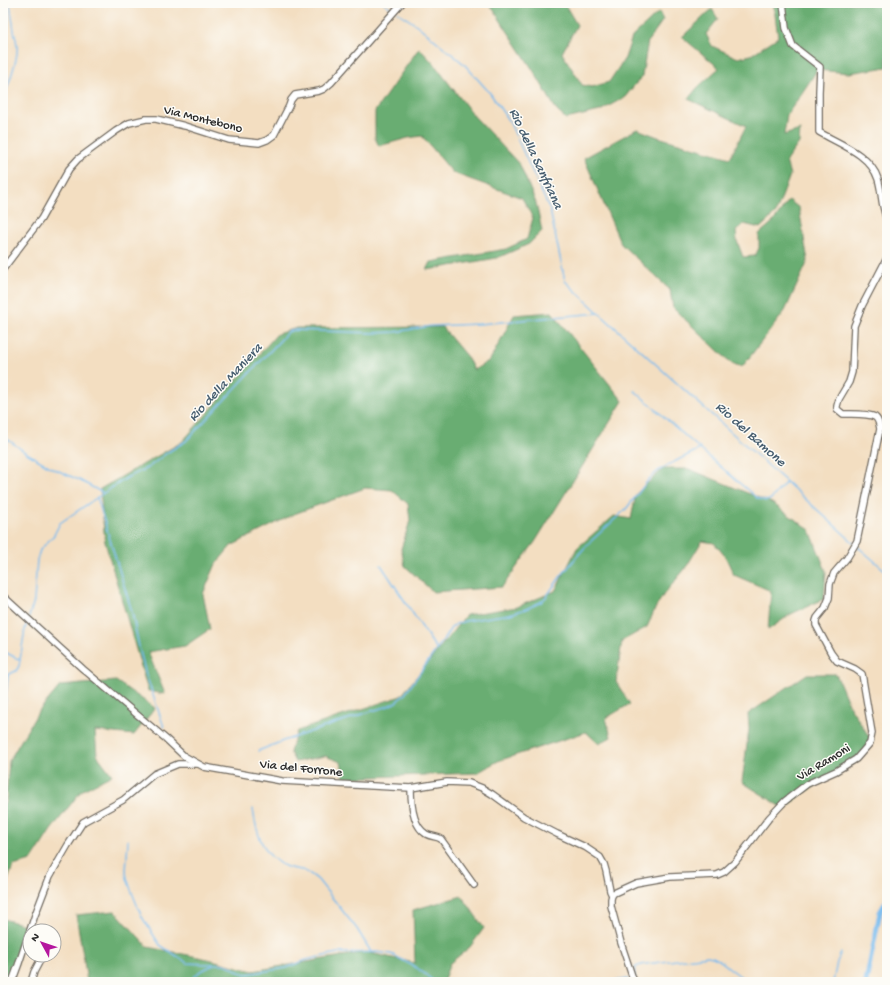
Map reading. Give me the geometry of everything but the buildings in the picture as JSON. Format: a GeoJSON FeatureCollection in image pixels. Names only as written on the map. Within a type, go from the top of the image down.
{"type":"FeatureCollection","features":[{"type":"Feature","properties":{"kind":"street","name":"Via Montebono"},"geometry":{"type":"LineString","coordinates":[[3,269],[41,219],[69,169],[78,158],[116,131],[129,123],[146,119],[156,119],[185,126],[229,140],[259,143],[267,140],[274,135],[291,100],[295,95],[319,91],[331,83],[402,3]]}},
{"type":"Feature","properties":{"kind":"street"},"geometry":{"type":"LineString","coordinates":[[783,3],[786,28],[794,46],[820,67],[819,132],[865,158],[872,167],[878,177],[887,222]]}},
{"type":"Feature","properties":{"kind":"street","name":"Via Ramoni"},"geometry":{"type":"LineString","coordinates":[[612,895],[614,892],[636,883],[670,877],[717,875],[724,872],[735,862],[769,818],[785,801],[807,784],[836,771],[856,759],[870,743],[872,733],[862,674],[855,669],[837,661],[816,625],[816,621],[825,608],[829,598],[830,584],[834,573],[858,541],[880,429],[879,422],[875,417],[869,415],[843,414],[837,409],[837,406],[851,377],[854,326],[862,306],[887,258]]}},
{"type":"Feature","properties":{"kind":"street","name":"Via del Forrone"},"geometry":{"type":"LineString","coordinates":[[3,596],[83,669],[184,756],[197,764],[204,767],[282,781],[411,788],[447,782],[469,783],[482,788],[524,816],[584,847],[600,858],[604,864],[612,895]]}},
{"type":"Feature","properties":{"kind":"street"},"geometry":{"type":"LineString","coordinates":[[12,982],[50,876],[83,822],[123,800],[154,774],[178,764],[197,764]]}},
{"type":"Feature","properties":{"kind":"street"},"geometry":{"type":"LineString","coordinates":[[411,788],[411,803],[417,823],[427,835],[441,839],[474,885]]}},
{"type":"Feature","properties":{"kind":"street"},"geometry":{"type":"LineString","coordinates":[[612,895],[611,906],[634,982]]}},
{"type":"Feature","properties":{"kind":"street"},"geometry":{"type":"LineString","coordinates":[[31,982],[39,963]]}},
{"type":"Feature","properties":{"kind":"green space"},"geometry":{"type":"Polygon","coordinates":[[[489,3],[564,3],[577,25],[562,53],[582,85],[592,87],[609,82],[625,58],[632,37],[659,12],[663,20],[648,41],[642,76],[625,97],[600,111],[566,119],[557,111],[533,70],[489,3]]]}},
{"type":"Feature","properties":{"kind":"green space"},"geometry":{"type":"Polygon","coordinates":[[[771,3],[887,3],[887,67],[849,73],[817,70],[787,115],[784,135],[800,130],[799,143],[786,161],[790,175],[776,213],[760,228],[744,224],[736,231],[737,241],[743,257],[755,256],[759,248],[759,234],[774,221],[789,200],[799,208],[808,261],[785,311],[742,367],[731,363],[673,308],[670,290],[621,244],[584,158],[637,129],[658,137],[730,158],[746,126],[688,99],[697,88],[719,68],[682,37],[712,9],[718,19],[706,34],[712,46],[738,58],[751,55],[778,37],[774,7],[771,3]]]}},
{"type":"Feature","properties":{"kind":"green space"},"geometry":{"type":"Polygon","coordinates":[[[419,48],[434,64],[474,116],[520,165],[536,203],[542,231],[529,244],[497,258],[427,270],[431,262],[506,249],[527,239],[533,218],[522,198],[453,173],[422,136],[408,138],[379,146],[375,138],[375,111],[419,48]]]}},
{"type":"Feature","properties":{"kind":"green space"},"geometry":{"type":"Polygon","coordinates":[[[552,312],[623,401],[535,542],[502,587],[433,592],[405,566],[401,549],[410,521],[408,504],[392,490],[365,488],[294,514],[231,546],[216,564],[203,594],[210,629],[185,646],[148,652],[165,694],[148,691],[105,542],[100,489],[182,442],[277,334],[297,328],[442,327],[467,357],[474,370],[490,360],[514,315],[552,312]]]}},
{"type":"Feature","properties":{"kind":"green space"},"geometry":{"type":"Polygon","coordinates":[[[663,469],[689,469],[772,503],[810,530],[826,571],[824,599],[791,614],[768,630],[771,591],[734,575],[725,556],[714,543],[702,541],[685,569],[664,594],[647,627],[622,641],[616,682],[630,704],[606,718],[611,737],[599,744],[586,732],[498,761],[477,773],[344,778],[341,762],[325,756],[295,762],[290,752],[297,731],[401,696],[466,615],[517,607],[555,591],[577,548],[614,516],[631,519],[636,494],[663,469]]]}},
{"type":"Feature","properties":{"kind":"green space"},"geometry":{"type":"Polygon","coordinates":[[[807,674],[836,674],[849,705],[872,741],[859,760],[799,796],[785,809],[742,782],[749,729],[748,714],[807,674]]]}},
{"type":"Feature","properties":{"kind":"green space"},"geometry":{"type":"Polygon","coordinates":[[[116,681],[155,708],[134,735],[95,731],[97,755],[112,775],[81,791],[51,830],[31,861],[13,866],[3,894],[3,807],[6,801],[9,761],[38,712],[60,686],[116,681]]]}},
{"type":"Feature","properties":{"kind":"green space"},"geometry":{"type":"Polygon","coordinates":[[[462,896],[484,928],[470,947],[450,963],[443,982],[87,982],[76,915],[115,911],[148,947],[208,959],[253,971],[366,952],[415,963],[413,910],[462,896]]]}},
{"type":"Feature","properties":{"kind":"green space"},"geometry":{"type":"Polygon","coordinates":[[[3,919],[22,924],[22,942],[15,969],[8,982],[3,982],[3,919]]]}},
{"type":"Feature","properties":{"kind":"waterway"},"geometry":{"type":"LineString","coordinates":[[3,102],[15,65],[17,50],[10,3]]}},
{"type":"Feature","properties":{"kind":"waterway","name":"Rio della Sanfriana"},"geometry":{"type":"LineString","coordinates":[[384,3],[394,10]]}},
{"type":"Feature","properties":{"kind":"waterway","name":"Rio della Sanfriana"},"geometry":{"type":"LineString","coordinates":[[397,12],[418,26],[464,64],[490,93],[510,123],[550,210],[565,281],[854,543]]}},
{"type":"Feature","properties":{"kind":"waterway","name":"Rio della Maniera"},"geometry":{"type":"LineString","coordinates":[[29,617],[34,601],[37,560],[40,550],[54,535],[60,523],[128,477],[149,467],[168,452],[186,441],[288,332],[294,330],[374,333],[395,332],[431,326],[479,324],[599,313]]}},
{"type":"Feature","properties":{"kind":"waterway"},"geometry":{"type":"LineString","coordinates":[[635,391],[757,498],[766,501],[771,499],[786,482]]}},
{"type":"Feature","properties":{"kind":"waterway"},"geometry":{"type":"LineString","coordinates":[[3,436],[25,452],[52,468],[103,493]]}},
{"type":"Feature","properties":{"kind":"waterway"},"geometry":{"type":"LineString","coordinates":[[258,751],[283,741],[386,707],[396,702],[405,694],[451,628],[456,624],[465,621],[510,614],[541,602],[579,554],[626,509],[649,479],[658,471],[700,449]]}},
{"type":"Feature","properties":{"kind":"waterway"},"geometry":{"type":"LineString","coordinates":[[97,497],[132,612],[146,675],[164,727]]}},
{"type":"Feature","properties":{"kind":"waterway","name":"Rio del Bamone"},"geometry":{"type":"LineString","coordinates":[[857,546],[887,572]]}},
{"type":"Feature","properties":{"kind":"waterway"},"geometry":{"type":"LineString","coordinates":[[381,565],[437,650]]}},
{"type":"Feature","properties":{"kind":"waterway","name":"Rio della Maniera"},"geometry":{"type":"LineString","coordinates":[[3,677],[16,671],[19,666],[25,629],[28,620]]}},
{"type":"Feature","properties":{"kind":"waterway"},"geometry":{"type":"LineString","coordinates":[[3,651],[20,660]]}},
{"type":"Feature","properties":{"kind":"waterway"},"geometry":{"type":"LineString","coordinates":[[3,723],[8,676]]}},
{"type":"Feature","properties":{"kind":"waterway"},"geometry":{"type":"LineString","coordinates":[[253,809],[256,826],[266,851],[279,863],[289,868],[302,870],[311,874],[318,880],[357,929],[371,952]]}},
{"type":"Feature","properties":{"kind":"waterway"},"geometry":{"type":"LineString","coordinates":[[128,840],[127,878],[142,917],[160,945],[187,963],[224,964],[239,972],[247,974],[286,968],[306,960],[337,953],[377,952],[395,956],[417,968],[435,982]]}},
{"type":"Feature","properties":{"kind":"waterway"},"geometry":{"type":"LineString","coordinates":[[866,982],[880,912],[887,900]]}},
{"type":"Feature","properties":{"kind":"waterway"},"geometry":{"type":"LineString","coordinates":[[833,982],[837,962],[841,953]]}},
{"type":"Feature","properties":{"kind":"waterway"},"geometry":{"type":"LineString","coordinates":[[635,978],[634,971],[639,965],[708,956],[719,960],[750,982]]}},
{"type":"Feature","properties":{"kind":"waterway"},"geometry":{"type":"LineString","coordinates":[[189,982],[199,972],[213,965]]}},
{"type":"Feature","properties":{"kind":"waterway"},"geometry":{"type":"LineString","coordinates":[[610,982],[628,979]]}}]}
